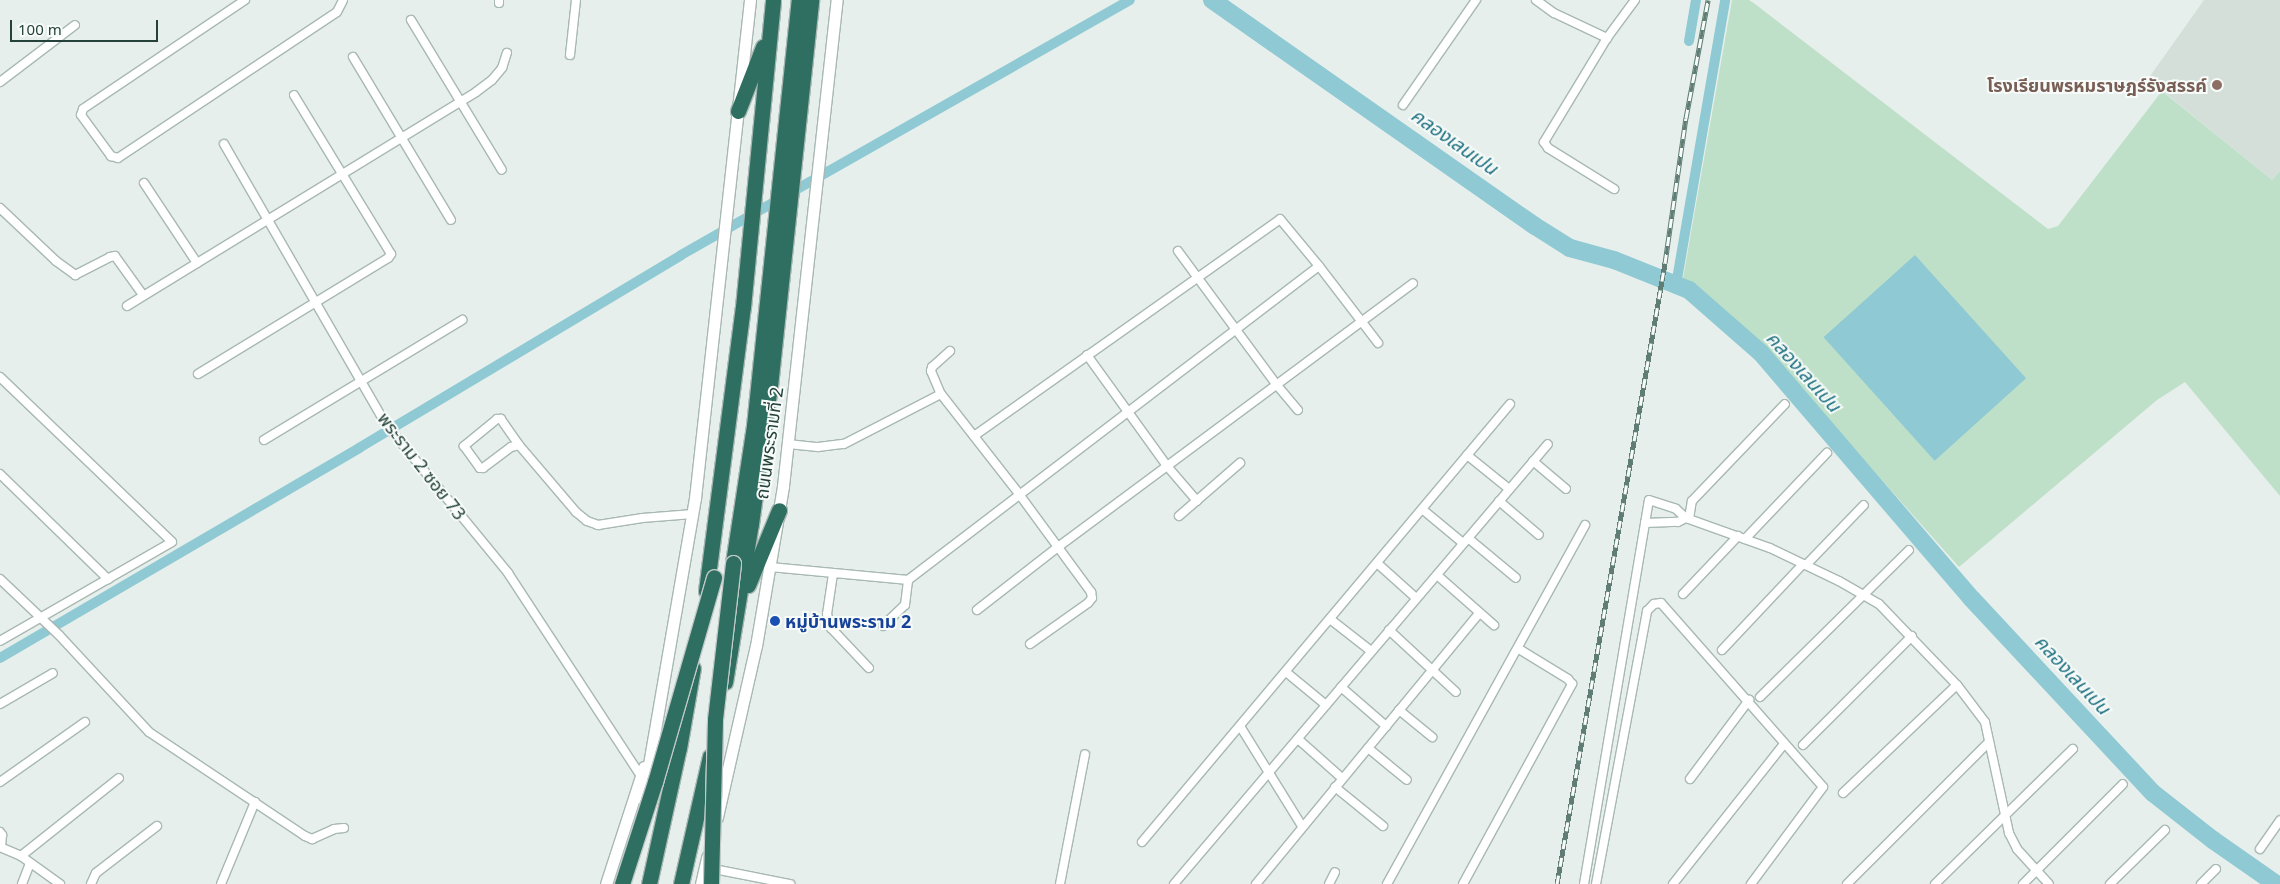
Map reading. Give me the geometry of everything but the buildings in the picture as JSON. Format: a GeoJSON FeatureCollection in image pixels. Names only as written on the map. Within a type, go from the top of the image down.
{"type":"FeatureCollection","features":[{"type":"Feature","properties":{"kind":"highway"},"geometry":{"type":"LineString","coordinates":[[649,884],[679,748],[719,502],[773,0]]}},
{"type":"Feature","properties":{"kind":"highway"},"geometry":{"type":"LineString","coordinates":[[623,884],[714,578],[748,333],[781,0]]}},
{"type":"Feature","properties":{"kind":"highway"},"geometry":{"type":"LineString","coordinates":[[712,884],[715,719],[733,563],[754,426],[799,0]]}},
{"type":"Feature","properties":{"kind":"highway","name":"ถนนพระรามที่ 2"},"geometry":{"type":"LineString","coordinates":[[681,884],[719,718],[738,607],[770,386],[811,0]]}},
{"type":"Feature","properties":{"kind":"highway"},"geometry":{"type":"LineString","coordinates":[[738,111],[770,31]]}},
{"type":"Feature","properties":{"kind":"highway"},"geometry":{"type":"LineString","coordinates":[[738,607],[779,510]]}},
{"type":"Feature","properties":{"kind":"main road"},"geometry":{"type":"LineString","coordinates":[[623,884],[656,736],[692,514],[724,249],[750,0]]}},
{"type":"Feature","properties":{"kind":"main road","name":"ถนนพระรามที่ 2"},"geometry":{"type":"LineString","coordinates":[[701,884],[750,672],[779,510],[837,0]]}},
{"type":"Feature","properties":{"kind":"main road"},"geometry":{"type":"LineString","coordinates":[[606,884],[656,736]]}},
{"type":"Feature","properties":{"kind":"street"},"geometry":{"type":"LineString","coordinates":[[245,0],[82,109],[81,115],[110,156],[118,158],[321,23],[337,12],[343,0]]}},
{"type":"Feature","properties":{"kind":"street"},"geometry":{"type":"LineString","coordinates":[[570,55],[576,0]]}},
{"type":"Feature","properties":{"kind":"street"},"geometry":{"type":"LineString","coordinates":[[1403,105],[1476,0]]}},
{"type":"Feature","properties":{"kind":"street"},"geometry":{"type":"LineString","coordinates":[[1536,0],[1554,13],[1608,38]]}},
{"type":"Feature","properties":{"kind":"street"},"geometry":{"type":"LineString","coordinates":[[1614,189],[1548,148],[1544,142],[1608,38],[1635,0]]}},
{"type":"Feature","properties":{"kind":"street"},"geometry":{"type":"LineString","coordinates":[[411,20],[502,170]]}},
{"type":"Feature","properties":{"kind":"street"},"geometry":{"type":"LineString","coordinates":[[0,82],[75,25]]}},
{"type":"Feature","properties":{"kind":"street"},"geometry":{"type":"LineString","coordinates":[[127,306],[460,102],[492,80],[502,68],[507,53]]}},
{"type":"Feature","properties":{"kind":"street"},"geometry":{"type":"LineString","coordinates":[[353,57],[451,220]]}},
{"type":"Feature","properties":{"kind":"street"},"geometry":{"type":"LineString","coordinates":[[198,374],[388,258],[390,254],[343,173],[294,95]]}},
{"type":"Feature","properties":{"kind":"street","name":"พระราม 2 ซอย 73"},"geometry":{"type":"LineString","coordinates":[[224,144],[385,423],[508,573],[641,776]]}},
{"type":"Feature","properties":{"kind":"street"},"geometry":{"type":"LineString","coordinates":[[144,183],[197,263]]}},
{"type":"Feature","properties":{"kind":"street"},"geometry":{"type":"LineString","coordinates":[[0,208],[56,261],[75,276],[115,256],[143,295]]}},
{"type":"Feature","properties":{"kind":"street"},"geometry":{"type":"LineString","coordinates":[[974,436],[1280,219],[1378,343]]}},
{"type":"Feature","properties":{"kind":"street"},"geometry":{"type":"LineString","coordinates":[[1178,251],[1235,330],[1298,410]]}},
{"type":"Feature","properties":{"kind":"street"},"geometry":{"type":"LineString","coordinates":[[770,567],[908,580],[1319,266]]}},
{"type":"Feature","properties":{"kind":"street"},"geometry":{"type":"LineString","coordinates":[[977,610],[1058,547],[1413,282]]}},
{"type":"Feature","properties":{"kind":"street"},"geometry":{"type":"LineString","coordinates":[[264,440],[462,320]]}},
{"type":"Feature","properties":{"kind":"street"},"geometry":{"type":"LineString","coordinates":[[950,351],[932,367],[931,371],[941,394],[1019,494],[1091,592],[1092,598],[1088,603],[1030,644]]}},
{"type":"Feature","properties":{"kind":"street"},"geometry":{"type":"LineString","coordinates":[[1087,355],[1167,466],[1197,501]]}},
{"type":"Feature","properties":{"kind":"street"},"geometry":{"type":"LineString","coordinates":[[0,377],[172,542],[43,620],[0,642]]}},
{"type":"Feature","properties":{"kind":"street"},"geometry":{"type":"LineString","coordinates":[[788,444],[818,447],[844,444],[941,394]]}},
{"type":"Feature","properties":{"kind":"street"},"geometry":{"type":"LineString","coordinates":[[1142,842],[1510,404]]}},
{"type":"Feature","properties":{"kind":"street"},"geometry":{"type":"LineString","coordinates":[[1645,523],[1678,522],[1687,518],[1692,501],[1785,404]]}},
{"type":"Feature","properties":{"kind":"street"},"geometry":{"type":"LineString","coordinates":[[519,445],[511,446],[483,468],[480,468],[464,446],[497,419],[501,419],[519,445],[576,512],[587,521],[598,525],[642,518],[692,514]]}},
{"type":"Feature","properties":{"kind":"street"},"geometry":{"type":"LineString","coordinates":[[1174,884],[1548,444]]}},
{"type":"Feature","properties":{"kind":"street"},"geometry":{"type":"LineString","coordinates":[[1683,594],[1827,453]]}},
{"type":"Feature","properties":{"kind":"street"},"geometry":{"type":"LineString","coordinates":[[1467,455],[1509,489]]}},
{"type":"Feature","properties":{"kind":"street"},"geometry":{"type":"LineString","coordinates":[[1533,461],[1566,489]]}},
{"type":"Feature","properties":{"kind":"street"},"geometry":{"type":"LineString","coordinates":[[1179,516],[1240,463]]}},
{"type":"Feature","properties":{"kind":"street"},"geometry":{"type":"LineString","coordinates":[[0,474],[108,579]]}},
{"type":"Feature","properties":{"kind":"street"},"geometry":{"type":"LineString","coordinates":[[1584,884],[1649,500],[1676,509],[1687,518],[1804,564],[1879,604],[1912,636],[1956,685],[1985,722],[2009,833],[2017,849],[2049,884]]}},
{"type":"Feature","properties":{"kind":"street"},"geometry":{"type":"LineString","coordinates":[[1499,501],[1539,535]]}},
{"type":"Feature","properties":{"kind":"street"},"geometry":{"type":"LineString","coordinates":[[1722,650],[1804,564],[1864,505]]}},
{"type":"Feature","properties":{"kind":"street"},"geometry":{"type":"LineString","coordinates":[[1422,509],[1516,578]]}},
{"type":"Feature","properties":{"kind":"street"},"geometry":{"type":"LineString","coordinates":[[1387,884],[1519,649],[1585,525]]}},
{"type":"Feature","properties":{"kind":"street"},"geometry":{"type":"LineString","coordinates":[[1760,697],[1910,550]]}},
{"type":"Feature","properties":{"kind":"street"},"geometry":{"type":"LineString","coordinates":[[1377,563],[1416,598]]}},
{"type":"Feature","properties":{"kind":"street"},"geometry":{"type":"LineString","coordinates":[[833,574],[826,614],[831,628],[869,668]]}},
{"type":"Feature","properties":{"kind":"street"},"geometry":{"type":"LineString","coordinates":[[1437,575],[1494,625]]}},
{"type":"Feature","properties":{"kind":"street"},"geometry":{"type":"LineString","coordinates":[[0,579],[59,635],[149,732],[305,836],[312,838],[322,836],[334,828],[344,828]]}},
{"type":"Feature","properties":{"kind":"street"},"geometry":{"type":"LineString","coordinates":[[883,626],[905,605],[908,580]]}},
{"type":"Feature","properties":{"kind":"street"},"geometry":{"type":"LineString","coordinates":[[1596,884],[1647,611],[1654,604],[1662,603],[1749,700],[1784,744],[1823,787],[1751,884]]}},
{"type":"Feature","properties":{"kind":"street"},"geometry":{"type":"LineString","coordinates":[[1256,884],[1479,613]]}},
{"type":"Feature","properties":{"kind":"street"},"geometry":{"type":"LineString","coordinates":[[1330,619],[1371,651]]}},
{"type":"Feature","properties":{"kind":"street"},"geometry":{"type":"LineString","coordinates":[[1389,630],[1431,671],[1456,692]]}},
{"type":"Feature","properties":{"kind":"street"},"geometry":{"type":"LineString","coordinates":[[1803,745],[1912,636]]}},
{"type":"Feature","properties":{"kind":"street"},"geometry":{"type":"LineString","coordinates":[[1463,884],[1572,684],[1568,679],[1519,649]]}},
{"type":"Feature","properties":{"kind":"street"},"geometry":{"type":"LineString","coordinates":[[1286,672],[1326,705]]}},
{"type":"Feature","properties":{"kind":"street"},"geometry":{"type":"LineString","coordinates":[[0,704],[53,673]]}},
{"type":"Feature","properties":{"kind":"street"},"geometry":{"type":"LineString","coordinates":[[1843,793],[1956,685]]}},
{"type":"Feature","properties":{"kind":"street"},"geometry":{"type":"LineString","coordinates":[[1341,687],[1386,726]]}},
{"type":"Feature","properties":{"kind":"street"},"geometry":{"type":"LineString","coordinates":[[1690,779],[1749,700]]}},
{"type":"Feature","properties":{"kind":"street"},"geometry":{"type":"LineString","coordinates":[[1399,710],[1432,737]]}},
{"type":"Feature","properties":{"kind":"street"},"geometry":{"type":"LineString","coordinates":[[0,782],[85,722]]}},
{"type":"Feature","properties":{"kind":"street"},"geometry":{"type":"LineString","coordinates":[[1240,726],[1302,826]]}},
{"type":"Feature","properties":{"kind":"street"},"geometry":{"type":"LineString","coordinates":[[1298,739],[1342,778]]}},
{"type":"Feature","properties":{"kind":"street"},"geometry":{"type":"LineString","coordinates":[[1847,884],[1990,742]]}},
{"type":"Feature","properties":{"kind":"street"},"geometry":{"type":"LineString","coordinates":[[1673,884],[1784,744]]}},
{"type":"Feature","properties":{"kind":"street"},"geometry":{"type":"LineString","coordinates":[[1368,748],[1407,780]]}},
{"type":"Feature","properties":{"kind":"street"},"geometry":{"type":"LineString","coordinates":[[1936,884],[2004,814],[2073,749]]}},
{"type":"Feature","properties":{"kind":"street"},"geometry":{"type":"LineString","coordinates":[[1060,884],[1085,754]]}},
{"type":"Feature","properties":{"kind":"street"},"geometry":{"type":"LineString","coordinates":[[20,856],[119,778]]}},
{"type":"Feature","properties":{"kind":"street"},"geometry":{"type":"LineString","coordinates":[[2024,884],[2123,784]]}},
{"type":"Feature","properties":{"kind":"street"},"geometry":{"type":"LineString","coordinates":[[1335,787],[1383,826]]}},
{"type":"Feature","properties":{"kind":"street"},"geometry":{"type":"LineString","coordinates":[[221,884],[255,802]]}},
{"type":"Feature","properties":{"kind":"street"},"geometry":{"type":"LineString","coordinates":[[2260,849],[2280,820]]}},
{"type":"Feature","properties":{"kind":"street"},"geometry":{"type":"LineString","coordinates":[[91,884],[96,873],[157,826]]}},
{"type":"Feature","properties":{"kind":"street"},"geometry":{"type":"LineString","coordinates":[[2110,884],[2165,830]]}},
{"type":"Feature","properties":{"kind":"street"},"geometry":{"type":"LineString","coordinates":[[0,832],[2,835],[1,847],[20,856],[60,884]]}},
{"type":"Feature","properties":{"kind":"street"},"geometry":{"type":"LineString","coordinates":[[22,884],[30,863]]}},
{"type":"Feature","properties":{"kind":"street"},"geometry":{"type":"LineString","coordinates":[[705,867],[790,884]]}},
{"type":"Feature","properties":{"kind":"street"},"geometry":{"type":"LineString","coordinates":[[2201,884],[2216,869]]}},
{"type":"Feature","properties":{"kind":"street"},"geometry":{"type":"LineString","coordinates":[[1329,884],[1335,872]]}},
{"type":"Feature","properties":{"kind":"shaded area","name":"โรงเรียนพรหมราษฎร์รังสรรค์"},"geometry":{"type":"Polygon","coordinates":[[[2204,0],[2280,0],[2280,171],[2272,180],[2148,79],[2204,0]]]}},
{"type":"Feature","properties":{"kind":"green space"},"geometry":{"type":"Polygon","coordinates":[[[1732,0],[1749,0],[1755,4],[2048,229],[2058,226],[2162,91],[2272,180],[2280,171],[2280,496],[2185,382],[2157,400],[1959,567],[1793,380],[1740,325],[1683,278],[1732,0]]]}},
{"type":"Feature","properties":{"kind":"water"},"geometry":{"type":"Polygon","coordinates":[[[1915,255],[2026,378],[1935,461],[1824,337],[1915,255]]]}},
{"type":"Feature","properties":{"kind":"waterway"},"geometry":{"type":"LineString","coordinates":[[0,658],[359,448],[681,255],[1130,0]]}},
{"type":"Feature","properties":{"kind":"waterway","name":"คลองเลนเปน"},"geometry":{"type":"LineString","coordinates":[[1212,0],[1535,226],[1570,248],[1614,260],[1689,290],[1761,353],[1972,599],[2153,793],[2213,840],[2276,884]]}},
{"type":"Feature","properties":{"kind":"waterway"},"geometry":{"type":"LineString","coordinates":[[1689,41],[1696,0]]}},
{"type":"Feature","properties":{"kind":"waterway"},"geometry":{"type":"LineString","coordinates":[[1676,285],[1725,0]]}},
{"type":"Feature","properties":{"kind":"railway"},"geometry":{"type":"LineString","coordinates":[[1557,884],[1665,263],[1686,118],[1708,0]]}},
{"type":"Feature","properties":{"kind":"place","name":"โรงเรียนพรหมราษฎร์รังสรรค์"},"geometry":{"type":"Point","coordinates":[2217,85]}},
{"type":"Feature","properties":{"kind":"place","name":"หมู่บ้านพระราม 2"},"geometry":{"type":"Point","coordinates":[775,621]}}]}
